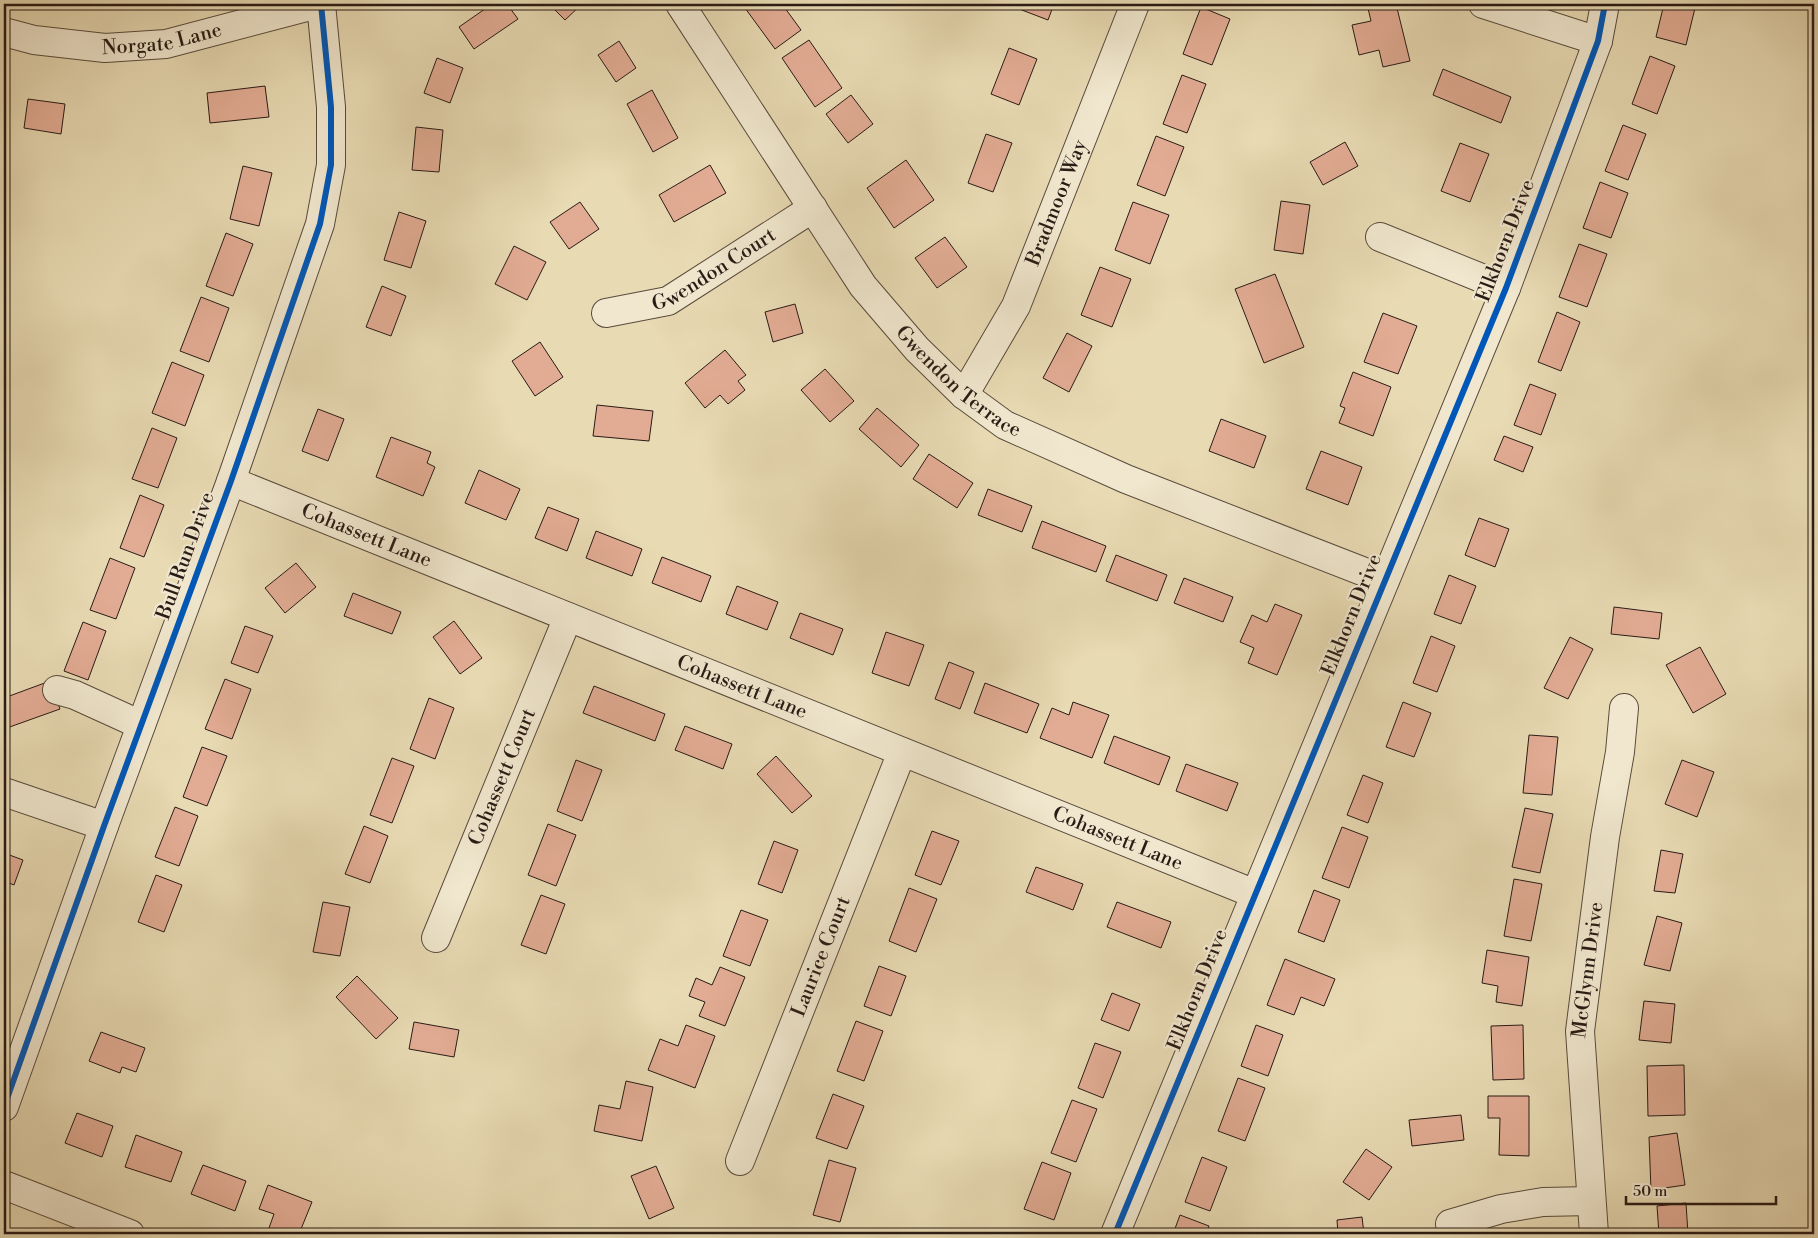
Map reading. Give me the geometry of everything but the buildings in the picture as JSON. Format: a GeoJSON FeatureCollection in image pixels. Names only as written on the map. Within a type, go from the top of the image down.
{"type":"FeatureCollection","features":[{"type":"Feature","properties":{"kind":"street","name":"Norgate Lane"},"geometry":{"type":"LineString","coordinates":[[4,32],[34,40],[105,48],[166,44],[320,4]]}},
{"type":"Feature","properties":{"kind":"street","name":"Bull Run Drive"},"geometry":{"type":"LineString","coordinates":[[4,1107],[104,826],[231,481],[311,252],[327,195],[331,165],[331,107],[320,4]]}},
{"type":"Feature","properties":{"kind":"street","name":"Gwendon Terrace"},"geometry":{"type":"LineString","coordinates":[[680,4],[863,286],[917,349],[964,395],[1005,425],[1117,475],[1385,580]]}},
{"type":"Feature","properties":{"kind":"street","name":"Bradmoor Way"},"geometry":{"type":"LineString","coordinates":[[964,395],[1016,306],[1135,4]]}},
{"type":"Feature","properties":{"kind":"street"},"geometry":{"type":"LineString","coordinates":[[1483,4],[1598,41]]}},
{"type":"Feature","properties":{"kind":"street","name":"Elkhorn Drive"},"geometry":{"type":"LineString","coordinates":[[1114,1234],[1506,288],[1598,41],[1605,4]]}},
{"type":"Feature","properties":{"kind":"street","name":"Gwendon Court"},"geometry":{"type":"LineString","coordinates":[[606,313],[668,301],[813,208]]}},
{"type":"Feature","properties":{"kind":"street"},"geometry":{"type":"LineString","coordinates":[[1380,237],[1506,288]]}},
{"type":"Feature","properties":{"kind":"street","name":"Cohassett Lane"},"geometry":{"type":"LineString","coordinates":[[231,481],[1255,894]]}},
{"type":"Feature","properties":{"kind":"street","name":"Cohassett Court"},"geometry":{"type":"LineString","coordinates":[[436,938],[568,617]]}},
{"type":"Feature","properties":{"kind":"street"},"geometry":{"type":"LineString","coordinates":[[57,690],[75,695],[141,725]]}},
{"type":"Feature","properties":{"kind":"street","name":"McGlynn Drive"},"geometry":{"type":"LineString","coordinates":[[1594,1234],[1580,1031],[1605,837],[1620,752],[1624,708]]}},
{"type":"Feature","properties":{"kind":"street","name":"Laurice Court"},"geometry":{"type":"LineString","coordinates":[[740,1161],[902,752]]}},
{"type":"Feature","properties":{"kind":"street"},"geometry":{"type":"LineString","coordinates":[[4,792],[104,826]]}},
{"type":"Feature","properties":{"kind":"street"},"geometry":{"type":"LineString","coordinates":[[4,1185],[130,1234]]}},
{"type":"Feature","properties":{"kind":"street"},"geometry":{"type":"LineString","coordinates":[[1450,1224],[1501,1209],[1543,1202],[1591,1201]]}},
{"type":"Feature","properties":{"kind":"cycle path"},"geometry":{"type":"LineString","coordinates":[[4,1107],[104,826],[231,481],[320,224],[331,165],[331,107],[321,4]]}},
{"type":"Feature","properties":{"kind":"cycle path"},"geometry":{"type":"LineString","coordinates":[[1115,1234],[1506,288],[1598,41],[1605,4]]}}]}
